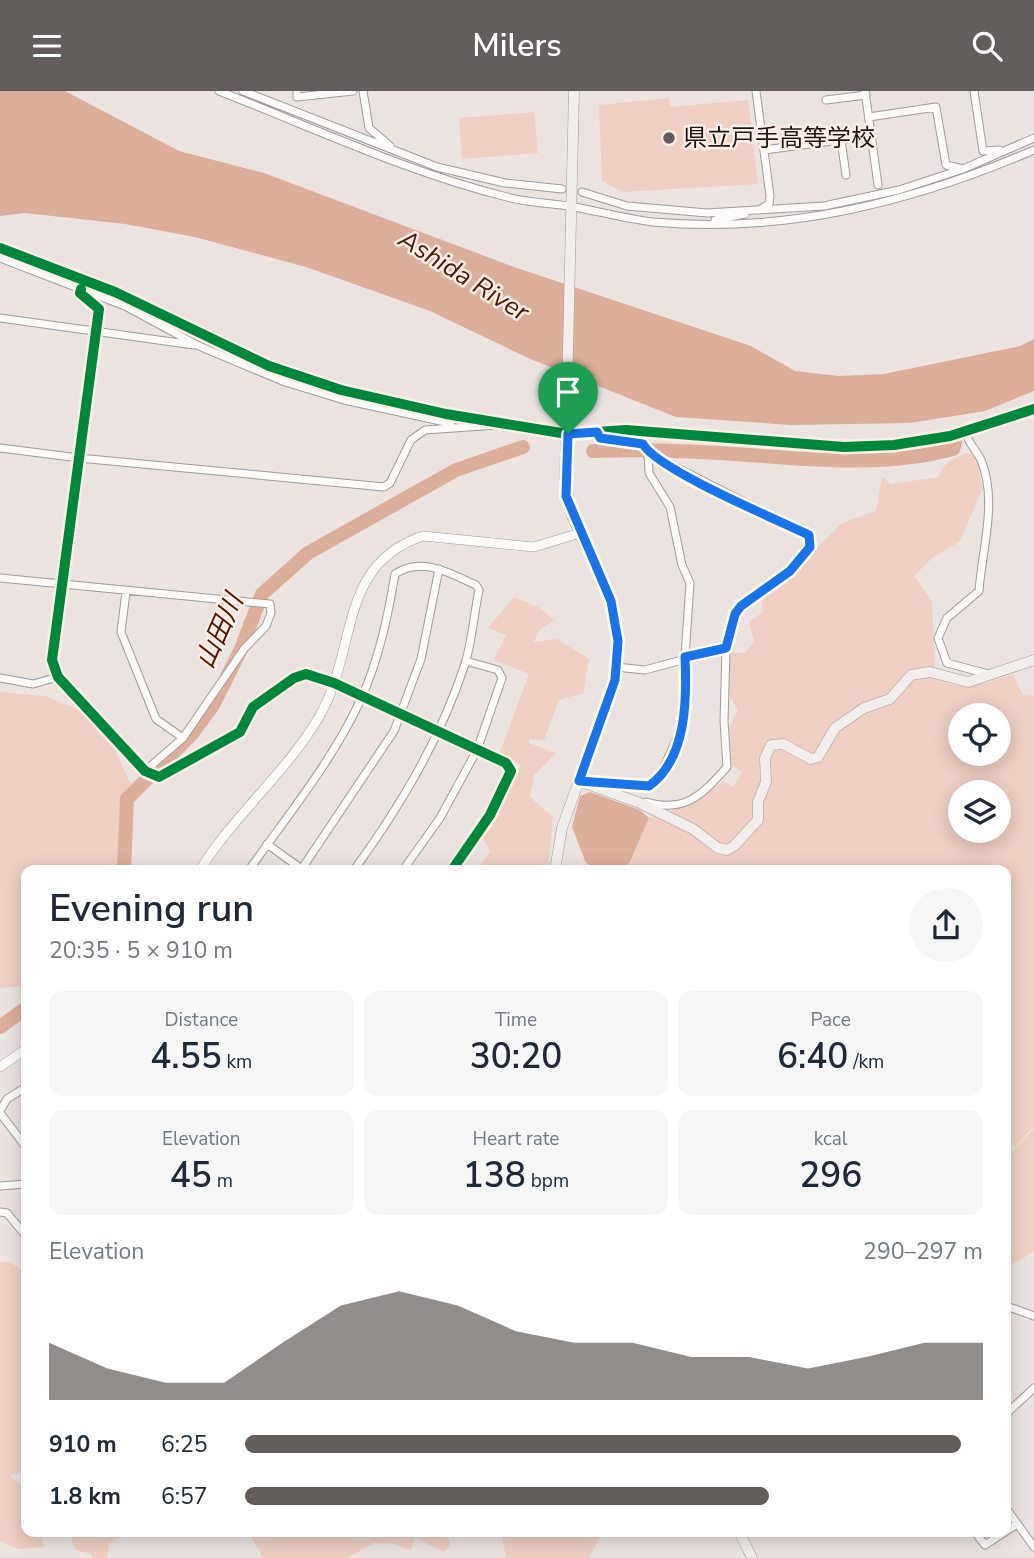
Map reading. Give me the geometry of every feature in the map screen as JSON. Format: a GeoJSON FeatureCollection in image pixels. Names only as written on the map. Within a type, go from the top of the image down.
{"type":"FeatureCollection","features":[{"type":"Feature","properties":{"kind":"main road"},"geometry":{"type":"LineString","coordinates":[[556,865],[562,828],[616,667],[618,641],[611,601],[566,496],[574,91]]}},
{"type":"Feature","properties":{"kind":"main road"},"geometry":{"type":"LineString","coordinates":[[579,781],[640,803],[693,829],[718,848],[727,850],[758,820],[758,802],[765,782],[765,758],[771,745],[783,744],[811,759],[818,757],[835,728],[864,708],[890,699],[911,675],[930,672],[968,682],[1034,660]]}},
{"type":"Feature","properties":{"kind":"main road"},"geometry":{"type":"LineString","coordinates":[[742,1537],[752,1558]]}},
{"type":"Feature","properties":{"kind":"street"},"geometry":{"type":"LineString","coordinates":[[219,91],[421,171],[509,198],[651,222],[714,224],[788,221],[857,211],[971,176],[1034,150]]}},
{"type":"Feature","properties":{"kind":"street"},"geometry":{"type":"LineString","coordinates":[[243,91],[402,155],[470,177],[562,189]]}},
{"type":"Feature","properties":{"kind":"street"},"geometry":{"type":"LineString","coordinates":[[262,91],[270,102]]}},
{"type":"Feature","properties":{"kind":"street"},"geometry":{"type":"LineString","coordinates":[[297,91],[298,97],[353,91]]}},
{"type":"Feature","properties":{"kind":"street"},"geometry":{"type":"LineString","coordinates":[[363,91],[369,128],[421,168],[421,171]]}},
{"type":"Feature","properties":{"kind":"street"},"geometry":{"type":"LineString","coordinates":[[582,192],[640,208],[707,213],[756,212],[769,204],[756,91]]}},
{"type":"Feature","properties":{"kind":"street"},"geometry":{"type":"LineString","coordinates":[[974,91],[984,151],[1007,149]]}},
{"type":"Feature","properties":{"kind":"street"},"geometry":{"type":"LineString","coordinates":[[826,100],[865,93],[878,185]]}},
{"type":"Feature","properties":{"kind":"street"},"geometry":{"type":"LineString","coordinates":[[869,117],[936,107],[946,165],[963,169]]}},
{"type":"Feature","properties":{"kind":"street"},"geometry":{"type":"LineString","coordinates":[[764,150],[872,136]]}},
{"type":"Feature","properties":{"kind":"street"},"geometry":{"type":"LineString","coordinates":[[714,224],[715,220],[756,212],[860,200],[963,169],[1034,138]]}},
{"type":"Feature","properties":{"kind":"street"},"geometry":{"type":"LineString","coordinates":[[841,140],[846,175]]}},
{"type":"Feature","properties":{"kind":"street"},"geometry":{"type":"LineString","coordinates":[[0,248],[115,292],[269,366],[391,403],[568,434],[626,430],[844,447],[894,445],[966,432],[1034,409]]}},
{"type":"Feature","properties":{"kind":"street"},"geometry":{"type":"LineString","coordinates":[[0,258],[125,306],[199,346],[285,382],[344,400],[450,423],[452,428]]}},
{"type":"Feature","properties":{"kind":"street"},"geometry":{"type":"LineString","coordinates":[[81,289],[80,293],[99,309],[52,660],[58,677],[145,771],[159,777],[240,732],[253,707],[295,678],[306,674],[334,683],[506,763],[511,771],[490,815],[455,865]]}},
{"type":"Feature","properties":{"kind":"street"},"geometry":{"type":"LineString","coordinates":[[0,318],[199,346]]}},
{"type":"Feature","properties":{"kind":"street"},"geometry":{"type":"LineString","coordinates":[[0,447],[79,458],[384,487],[390,483],[411,440],[425,430],[501,425],[505,422]]}},
{"type":"Feature","properties":{"kind":"street"},"geometry":{"type":"LineString","coordinates":[[579,781],[639,787],[649,786],[658,780],[682,727],[687,695],[685,657],[690,583],[682,565],[670,507],[649,473],[648,453],[643,444],[600,438],[597,432]]}},
{"type":"Feature","properties":{"kind":"street"},"geometry":{"type":"LineString","coordinates":[[966,432],[968,445],[981,459],[991,515],[984,538],[979,591],[947,618],[938,638],[947,663],[991,675]]}},
{"type":"Feature","properties":{"kind":"street"},"geometry":{"type":"LineString","coordinates":[[640,803],[647,802],[661,807],[682,806],[712,784],[727,767],[724,721],[726,648],[735,614],[741,606],[790,571],[810,547],[809,535],[648,453]]}},
{"type":"Feature","properties":{"kind":"street"},"geometry":{"type":"LineString","coordinates":[[204,865],[304,741],[334,683],[365,580],[382,557],[393,549],[423,536],[438,535],[534,547],[580,533]]}},
{"type":"Feature","properties":{"kind":"street"},"geometry":{"type":"LineString","coordinates":[[252,865],[324,764],[362,697],[385,630],[394,574],[407,566],[439,569],[476,585],[479,590],[466,661],[439,732],[413,784],[357,865]]}},
{"type":"Feature","properties":{"kind":"street"},"geometry":{"type":"LineString","coordinates":[[305,865],[374,765],[394,731],[421,659],[439,569]]}},
{"type":"Feature","properties":{"kind":"street"},"geometry":{"type":"LineString","coordinates":[[0,578],[270,604],[266,627],[244,649],[183,738],[145,771]]}},
{"type":"Feature","properties":{"kind":"street"},"geometry":{"type":"LineString","coordinates":[[126,592],[121,632],[156,719],[183,738]]}},
{"type":"Feature","properties":{"kind":"street"},"geometry":{"type":"LineString","coordinates":[[616,667],[645,670],[726,648]]}},
{"type":"Feature","properties":{"kind":"street"},"geometry":{"type":"LineString","coordinates":[[407,865],[440,818],[477,750],[502,678],[498,670],[466,661]]}},
{"type":"Feature","properties":{"kind":"street"},"geometry":{"type":"LineString","coordinates":[[0,678],[33,684],[58,677]]}},
{"type":"Feature","properties":{"kind":"street"},"geometry":{"type":"LineString","coordinates":[[267,844],[296,865]]}},
{"type":"Feature","properties":{"kind":"street"},"geometry":{"type":"LineString","coordinates":[[0,1067],[21,1052]]}},
{"type":"Feature","properties":{"kind":"street"},"geometry":{"type":"LineString","coordinates":[[21,1090],[7,1099],[0,1112],[21,1134]]}},
{"type":"Feature","properties":{"kind":"street"},"geometry":{"type":"LineString","coordinates":[[0,1186],[21,1184]]}},
{"type":"Feature","properties":{"kind":"street"},"geometry":{"type":"LineString","coordinates":[[0,1212],[7,1213],[21,1231]]}},
{"type":"Feature","properties":{"kind":"street"},"geometry":{"type":"LineString","coordinates":[[1011,1308],[1034,1316]]}},
{"type":"Feature","properties":{"kind":"street"},"geometry":{"type":"LineString","coordinates":[[1011,1409],[1034,1388]]}},
{"type":"Feature","properties":{"kind":"street"},"geometry":{"type":"LineString","coordinates":[[1011,1515],[1034,1547]]}},
{"type":"Feature","properties":{"kind":"street"},"geometry":{"type":"LineString","coordinates":[[1011,1528],[1017,1524]]}},
{"type":"Feature","properties":{"kind":"street"},"geometry":{"type":"LineString","coordinates":[[979,1537],[985,1545],[997,1537]]}},
{"type":"Feature","properties":{"kind":"shaded area","name":"県立戸手高等学校"},"geometry":{"type":"Polygon","coordinates":[[[669,98],[670,107],[748,100],[758,184],[623,192],[602,181],[599,105],[669,98]]]}},
{"type":"Feature","properties":{"kind":"shaded area"},"geometry":{"type":"Polygon","coordinates":[[[534,112],[538,153],[462,159],[459,118],[534,112]]]}},
{"type":"Feature","properties":{"kind":"shaded area"},"geometry":{"type":"Polygon","coordinates":[[[967,453],[976,457],[983,488],[960,541],[931,559],[914,576],[932,601],[935,669],[924,673],[958,685],[989,682],[1013,674],[1023,695],[1034,696],[1034,1126],[1015,1147],[1011,1144],[1011,865],[629,865],[649,818],[694,803],[723,781],[733,787],[742,772],[729,764],[727,733],[738,710],[728,694],[729,652],[745,653],[754,641],[749,622],[763,612],[762,600],[766,588],[795,569],[842,523],[876,511],[882,477],[891,484],[939,477],[946,465],[967,453]]]}},
{"type":"Feature","properties":{"kind":"shaded area"},"geometry":{"type":"Polygon","coordinates":[[[514,597],[540,608],[554,620],[539,630],[534,642],[557,639],[589,659],[583,693],[559,700],[544,740],[529,739],[529,743],[556,753],[534,775],[530,797],[553,817],[548,865],[481,865],[490,851],[482,836],[521,765],[500,752],[529,674],[494,660],[506,635],[488,628],[514,597]]]}},
{"type":"Feature","properties":{"kind":"shaded area"},"geometry":{"type":"Polygon","coordinates":[[[0,692],[45,696],[101,719],[132,787],[117,865],[21,865],[21,986],[0,988],[0,692]]]}},
{"type":"Feature","properties":{"kind":"shaded area"},"geometry":{"type":"Polygon","coordinates":[[[1034,1128],[1034,1251],[1013,1264],[1011,1263],[1011,1153],[1034,1128]]]}},
{"type":"Feature","properties":{"kind":"shaded area"},"geometry":{"type":"Polygon","coordinates":[[[0,1262],[10,1262],[21,1270],[21,1472],[10,1476],[21,1485],[21,1537],[42,1537],[44,1547],[18,1549],[0,1541],[0,1262]]]}},
{"type":"Feature","properties":{"kind":"shaded area"},"geometry":{"type":"Polygon","coordinates":[[[71,1537],[122,1537],[109,1544],[107,1558],[93,1558],[92,1554],[75,1550],[71,1537]]]}},
{"type":"Feature","properties":{"kind":"shaded area"},"geometry":{"type":"Polygon","coordinates":[[[251,1537],[415,1537],[411,1550],[390,1543],[374,1543],[347,1558],[263,1558],[251,1537]]]}},
{"type":"Feature","properties":{"kind":"shaded area"},"geometry":{"type":"Polygon","coordinates":[[[415,1537],[448,1537],[451,1546],[443,1552],[415,1537]]]}},
{"type":"Feature","properties":{"kind":"shaded area"},"geometry":{"type":"Polygon","coordinates":[[[502,1537],[600,1537],[589,1558],[506,1558],[502,1537]]]}},
{"type":"Feature","properties":{"kind":"water","name":"Ashida River"},"geometry":{"type":"Polygon","coordinates":[[[0,91],[65,91],[179,151],[264,173],[514,267],[751,346],[795,371],[839,376],[884,374],[1020,346],[1034,339],[1034,391],[985,411],[910,423],[792,425],[676,417],[528,358],[430,311],[306,267],[195,237],[125,224],[25,213],[0,216],[0,91]]]}},
{"type":"Feature","properties":{"kind":"water"},"geometry":{"type":"Polygon","coordinates":[[[590,792],[640,810],[649,818],[629,864],[586,863],[572,827],[580,796],[590,792]]]}},
{"type":"Feature","properties":{"kind":"waterway","name":"山田川"},"geometry":{"type":"LineString","coordinates":[[593,451],[710,452],[851,461],[928,455],[953,449],[955,443]]}},
{"type":"Feature","properties":{"kind":"waterway","name":"山田川"},"geometry":{"type":"LineString","coordinates":[[124,865],[127,799],[191,735],[213,705],[241,649],[262,594],[308,553],[456,470],[523,447]]}},
{"type":"Feature","properties":{"kind":"waterway","name":"山田川"},"geometry":{"type":"LineString","coordinates":[[0,1027],[21,1012]]}},
{"type":"Feature","properties":{"kind":"cycle path"},"geometry":{"type":"LineString","coordinates":[[0,248],[115,292],[269,366],[341,390],[446,414],[567,434],[626,430],[844,447],[894,445],[950,436],[1034,409]]}},
{"type":"Feature","properties":{"kind":"cycle path"},"geometry":{"type":"LineString","coordinates":[[81,289],[80,293],[99,309],[52,660],[58,677],[145,771],[159,777],[240,732],[253,707],[294,678],[306,674],[334,683],[506,763],[511,771],[490,815],[455,865]]}},
{"type":"Feature","properties":{"kind":"place","name":"県立戸手高等学校"},"geometry":{"type":"Point","coordinates":[669,138]}},
{"type":"Feature","properties":{"kind":"route"},"geometry":{"type":"LineString","coordinates":[[597,432],[600,438],[643,444],[648,453],[674,469],[809,535],[810,547],[790,571],[763,587],[735,614],[726,648],[685,657],[687,695],[682,727],[658,780],[649,786],[579,781],[615,680],[618,641],[611,601],[572,516],[566,496],[565,459],[568,434],[597,432]]}}]}
